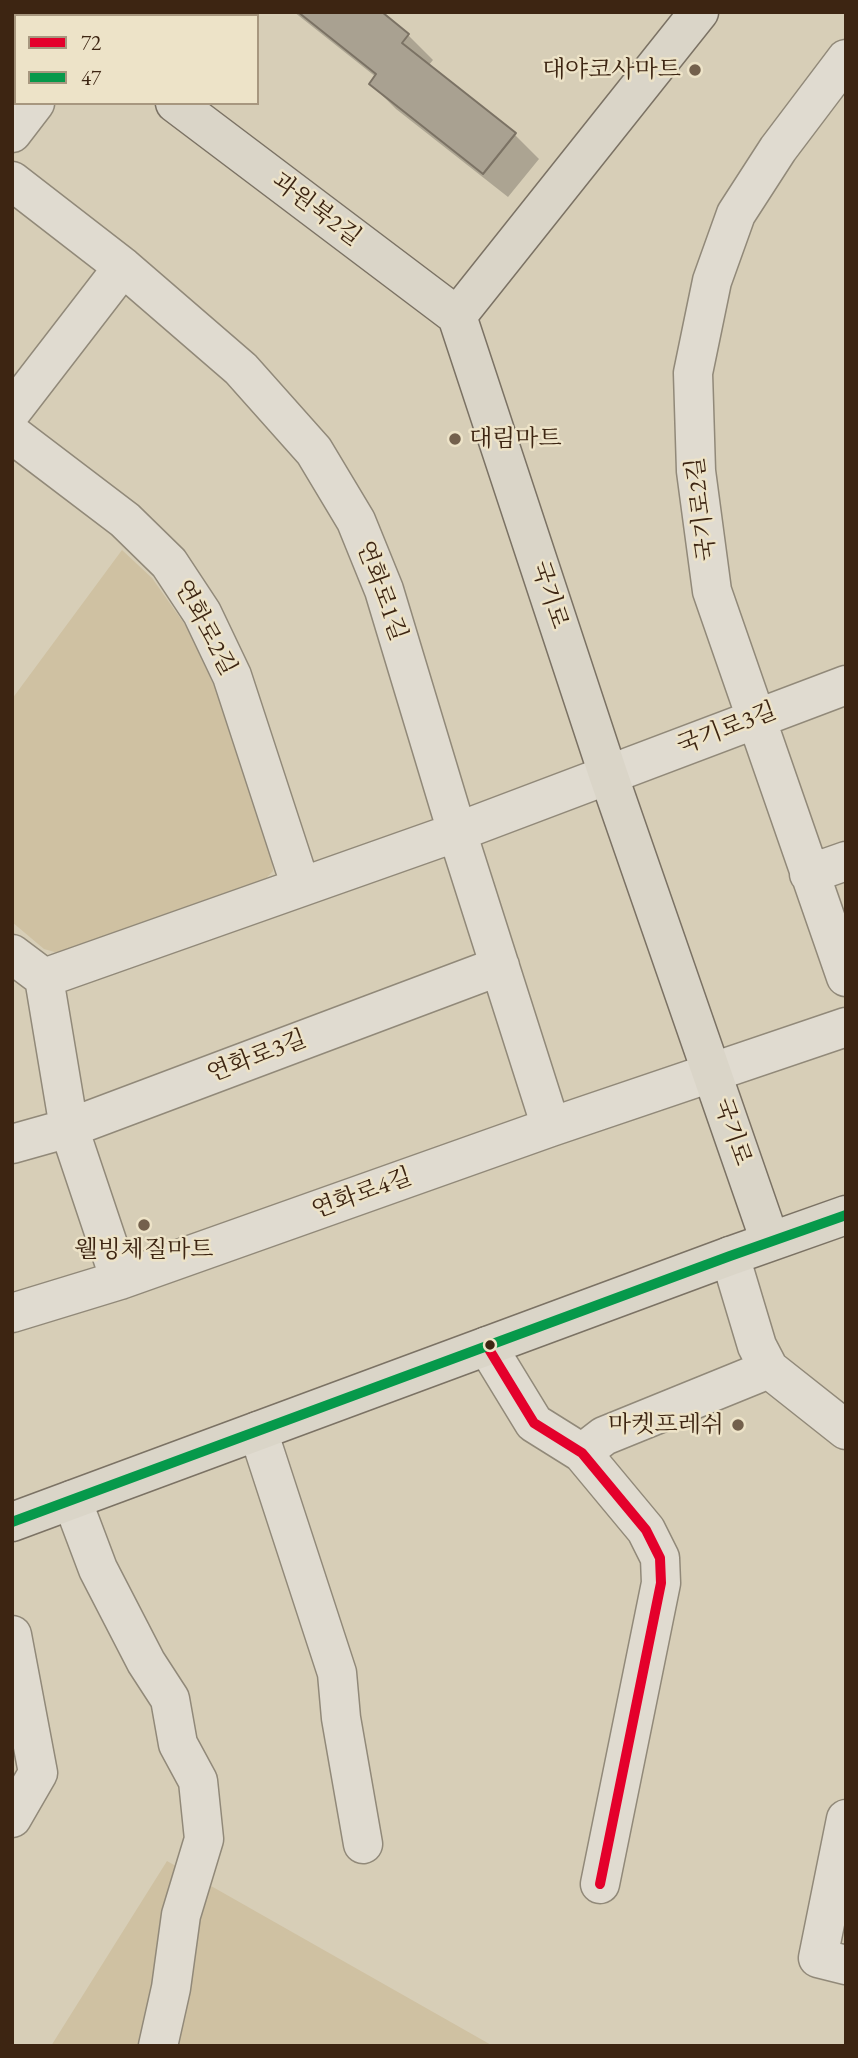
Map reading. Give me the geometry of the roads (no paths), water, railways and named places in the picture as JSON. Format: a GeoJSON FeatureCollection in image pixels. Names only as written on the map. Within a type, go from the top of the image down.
{"type":"FeatureCollection","features":[{"type":"Feature","properties":{"kind":"main road"},"geometry":{"type":"LineString","coordinates":[[457,316],[699,12]]}},
{"type":"Feature","properties":{"kind":"main road","name":"과원북2길"},"geometry":{"type":"LineString","coordinates":[[178,105],[457,316]]}},
{"type":"Feature","properties":{"kind":"main road","name":"국기로"},"geometry":{"type":"LineString","coordinates":[[457,316],[608,774],[770,1241]]}},
{"type":"Feature","properties":{"kind":"main road"},"geometry":{"type":"LineString","coordinates":[[12,1522],[846,1215]]}},
{"type":"Feature","properties":{"kind":"street","name":"국기로2길"},"geometry":{"type":"LineString","coordinates":[[846,59],[778,149],[736,214],[712,281],[693,373],[696,471],[712,591],[808,874],[846,977]]}},
{"type":"Feature","properties":{"kind":"street"},"geometry":{"type":"LineString","coordinates":[[12,133],[33,105]]}},
{"type":"Feature","properties":{"kind":"street","name":"연화로1길"},"geometry":{"type":"LineString","coordinates":[[12,181],[123,267],[240,369],[314,451],[356,522],[384,590],[457,832],[551,1127]]}},
{"type":"Feature","properties":{"kind":"street"},"geometry":{"type":"LineString","coordinates":[[12,411],[123,267]]}},
{"type":"Feature","properties":{"kind":"street","name":"연화로2길"},"geometry":{"type":"LineString","coordinates":[[12,434],[125,520],[169,563],[202,613],[232,676],[301,887]]}},
{"type":"Feature","properties":{"kind":"street","name":"국기로3길"},"geometry":{"type":"LineString","coordinates":[[608,774],[846,685]]}},
{"type":"Feature","properties":{"kind":"street"},"geometry":{"type":"LineString","coordinates":[[44,978],[457,832],[608,774]]}},
{"type":"Feature","properties":{"kind":"street"},"geometry":{"type":"LineString","coordinates":[[808,874],[846,861]]}},
{"type":"Feature","properties":{"kind":"street"},"geometry":{"type":"LineString","coordinates":[[12,954],[44,978],[69,1128],[120,1280]]}},
{"type":"Feature","properties":{"kind":"street","name":"연화로3길"},"geometry":{"type":"LineString","coordinates":[[12,1144],[69,1128],[500,965]]}},
{"type":"Feature","properties":{"kind":"street","name":"연화로4길"},"geometry":{"type":"LineString","coordinates":[[12,1313],[120,1280],[551,1127],[846,1027]]}},
{"type":"Feature","properties":{"kind":"street"},"geometry":{"type":"LineString","coordinates":[[730,1256],[757,1346],[769,1369],[846,1430]]}},
{"type":"Feature","properties":{"kind":"street"},"geometry":{"type":"LineString","coordinates":[[487,1346],[534,1423],[582,1453],[646,1530],[660,1558],[662,1583],[600,1884]]}},
{"type":"Feature","properties":{"kind":"street"},"geometry":{"type":"LineString","coordinates":[[582,1453],[604,1436],[769,1369]]}},
{"type":"Feature","properties":{"kind":"street"},"geometry":{"type":"LineString","coordinates":[[258,1431],[337,1673],[341,1718],[363,1844]]}},
{"type":"Feature","properties":{"kind":"street"},"geometry":{"type":"LineString","coordinates":[[72,1500],[98,1569],[146,1662],[170,1699],[178,1744],[198,1781],[204,1839],[181,1915],[171,1988],[158,2046]]}},
{"type":"Feature","properties":{"kind":"street"},"geometry":{"type":"LineString","coordinates":[[12,1635],[38,1773],[12,1818]]}},
{"type":"Feature","properties":{"kind":"street"},"geometry":{"type":"LineString","coordinates":[[846,1819],[818,1958],[846,1965]]}},
{"type":"Feature","properties":{"kind":"place","name":"대야코사마트"},"geometry":{"type":"Point","coordinates":[695,70]}},
{"type":"Feature","properties":{"kind":"place","name":"대림마트"},"geometry":{"type":"Point","coordinates":[455,439]}},
{"type":"Feature","properties":{"kind":"place","name":"웰빙체질마트"},"geometry":{"type":"Point","coordinates":[144,1225]}},
{"type":"Feature","properties":{"kind":"place","name":"마켓프레쉬"},"geometry":{"type":"Point","coordinates":[738,1425]}}]}
